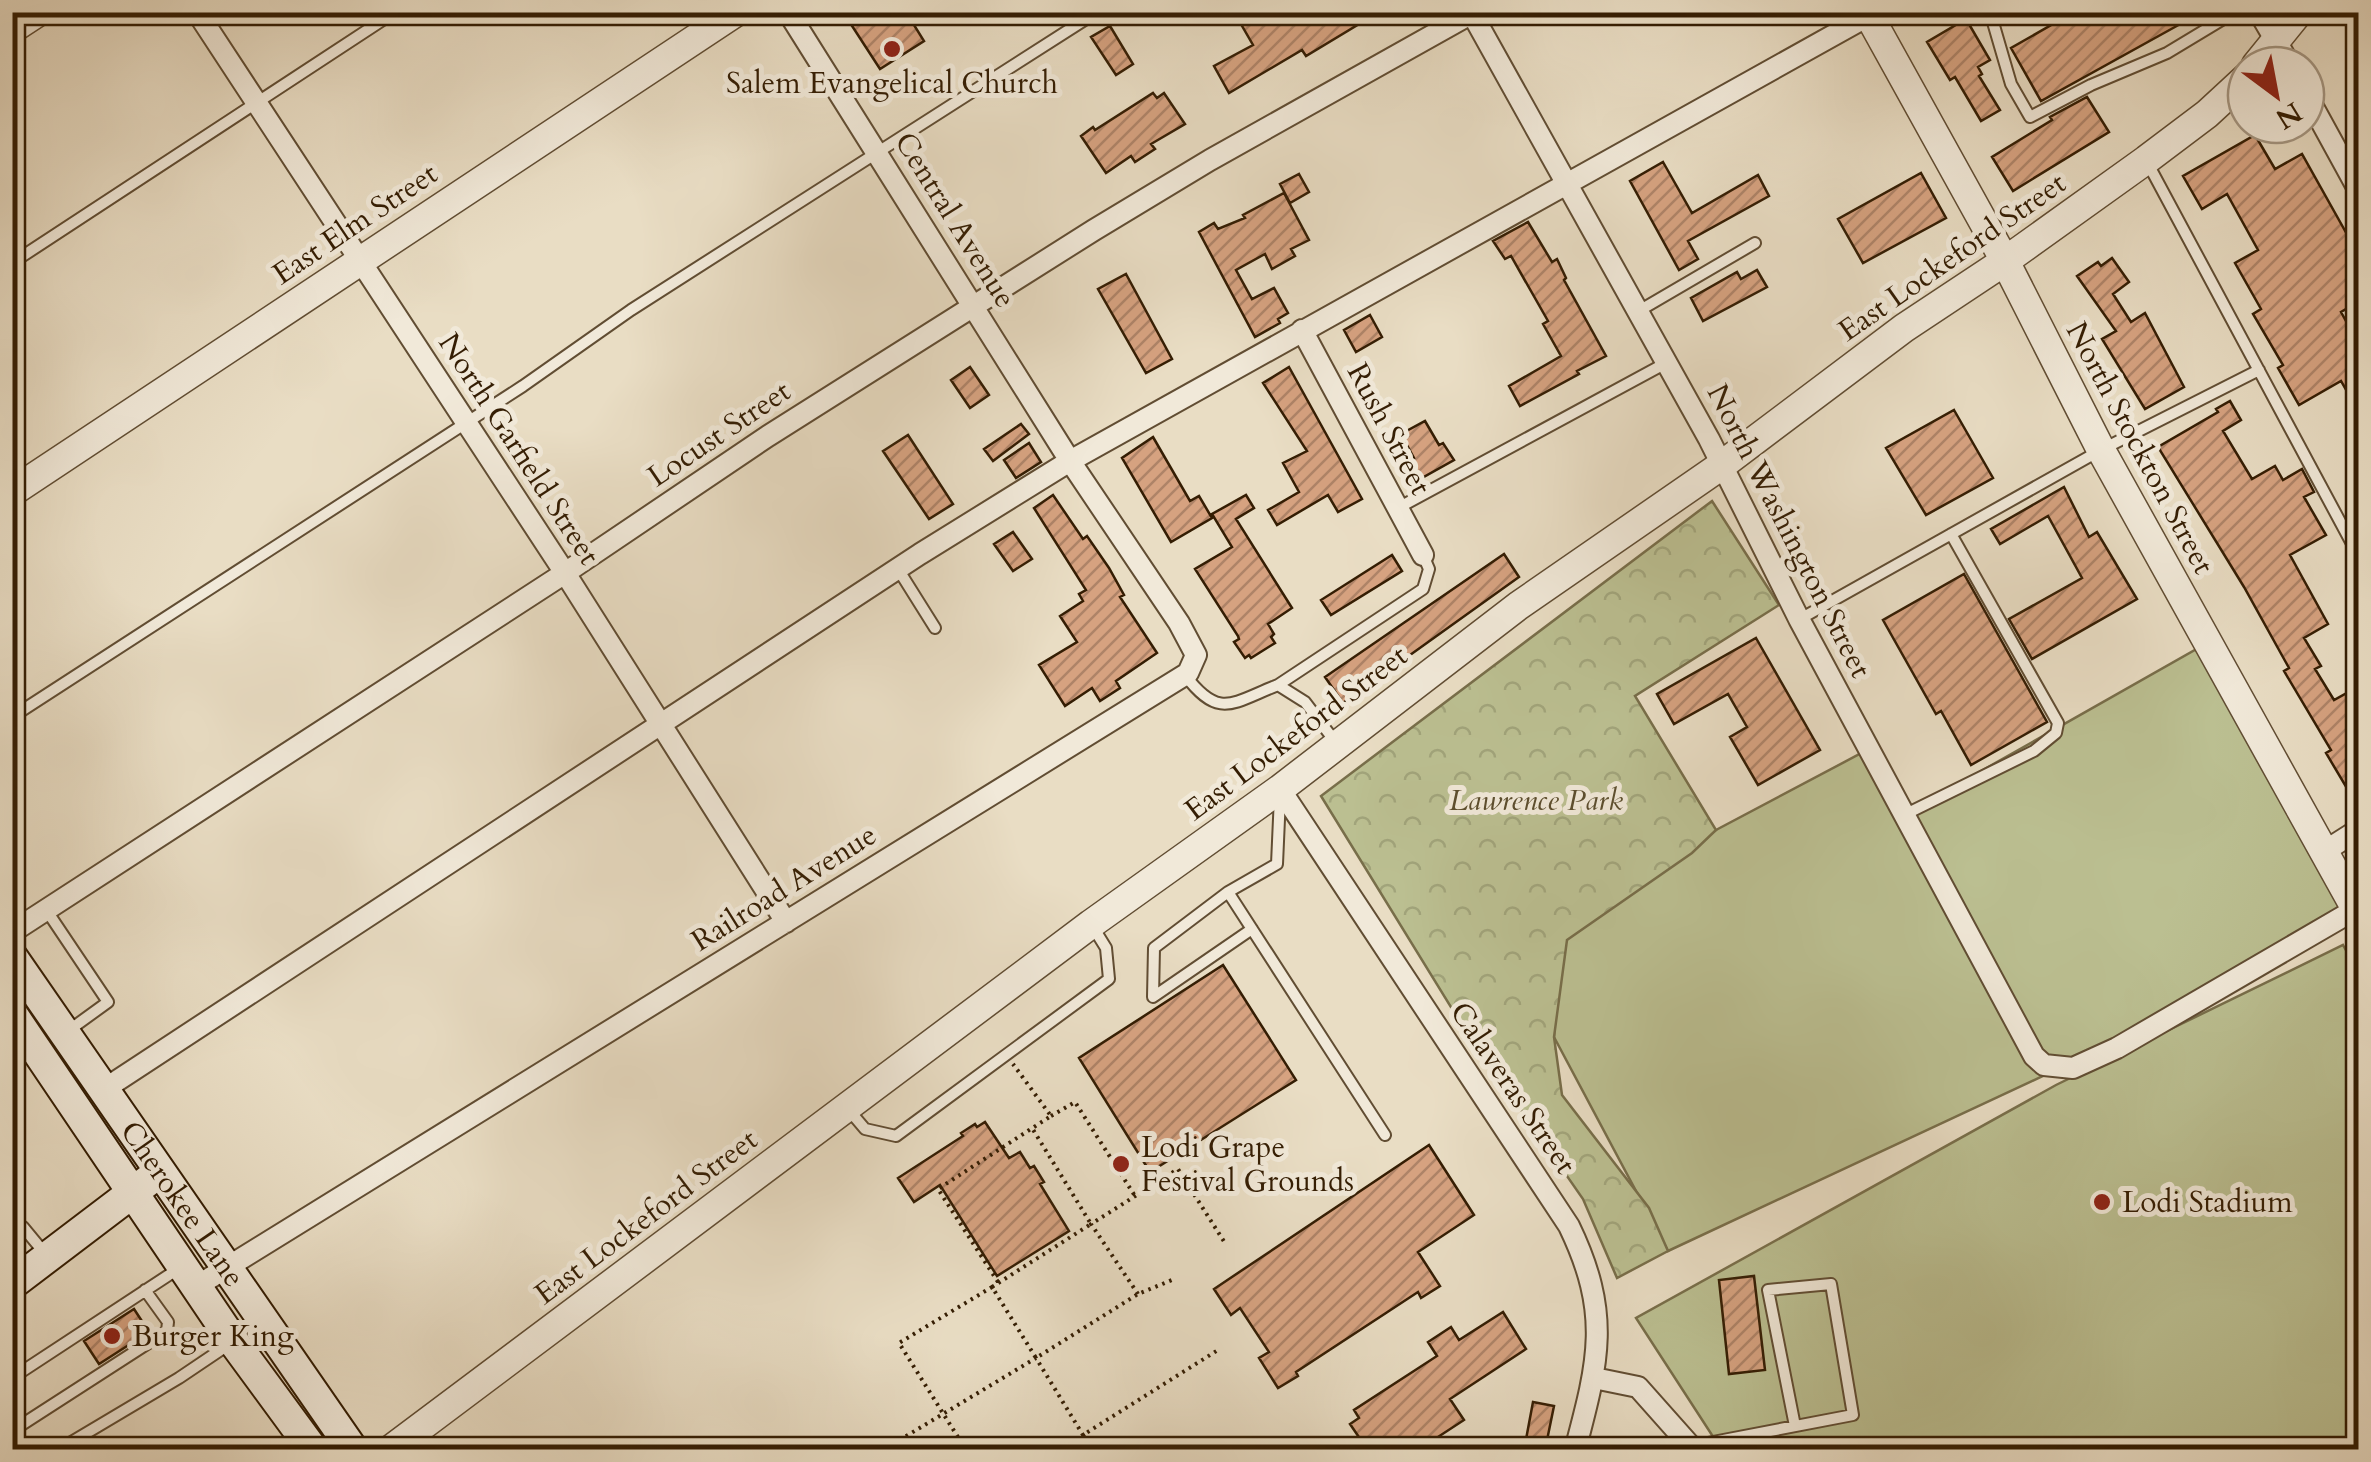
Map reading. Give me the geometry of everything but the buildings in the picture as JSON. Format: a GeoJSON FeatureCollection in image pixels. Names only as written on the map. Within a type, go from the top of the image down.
{"type":"FeatureCollection","features":[{"type":"Feature","properties":{"kind":"main road","name":"Cherokee Lane"},"geometry":{"type":"LineString","coordinates":[[12,957],[353,1450]]}},
{"type":"Feature","properties":{"kind":"main road","name":"Cherokee Lane"},"geometry":{"type":"LineString","coordinates":[[12,1014],[24,1047],[134,1192],[234,1341],[314,1450]]}},
{"type":"Feature","properties":{"kind":"main road"},"geometry":{"type":"LineString","coordinates":[[12,1284],[160,1172]]}},
{"type":"Feature","properties":{"kind":"street"},"geometry":{"type":"LineString","coordinates":[[12,29],[38,12]]}},
{"type":"Feature","properties":{"kind":"street","name":"North Garfield Street"},"geometry":{"type":"LineString","coordinates":[[197,12],[565,573],[786,922]]}},
{"type":"Feature","properties":{"kind":"street","name":"East Elm Street"},"geometry":{"type":"LineString","coordinates":[[12,492],[736,12]]}},
{"type":"Feature","properties":{"kind":"street","name":"Central Avenue"},"geometry":{"type":"LineString","coordinates":[[788,12],[1070,461]]}},
{"type":"Feature","properties":{"kind":"street"},"geometry":{"type":"LineString","coordinates":[[2260,12],[2279,45]]}},
{"type":"Feature","properties":{"kind":"street"},"geometry":{"type":"LineString","coordinates":[[2272,45],[2299,12]]}},
{"type":"Feature","properties":{"kind":"street","name":"North Washington Street"},"geometry":{"type":"LineString","coordinates":[[1472,13],[1722,465],[1799,619],[2034,1056],[2044,1065],[2073,1068],[2117,1048],[2357,911]]}},
{"type":"Feature","properties":{"kind":"street","name":"Locust Street"},"geometry":{"type":"LineString","coordinates":[[12,932],[973,306],[1210,160],[1472,13]]}},
{"type":"Feature","properties":{"kind":"street"},"geometry":{"type":"LineString","coordinates":[[103,1090],[898,569],[1070,461],[1870,14]]}},
{"type":"Feature","properties":{"kind":"street","name":"North Stockton Street"},"geometry":{"type":"LineString","coordinates":[[1870,14],[2101,450],[2357,911]]}},
{"type":"Feature","properties":{"kind":"street","name":"East Lockeford Street"},"geometry":{"type":"LineString","coordinates":[[390,1450],[1091,924],[1280,789],[1518,606],[1722,465],[1904,328],[2146,160],[2226,97]]}},
{"type":"Feature","properties":{"kind":"street"},"geometry":{"type":"LineString","coordinates":[[2326,130],[2358,188]]}},
{"type":"Feature","properties":{"kind":"street","name":"Rush Street"},"geometry":{"type":"LineString","coordinates":[[1302,330],[1423,555]]}},
{"type":"Feature","properties":{"kind":"street"},"geometry":{"type":"LineString","coordinates":[[1070,461],[1179,623],[1196,655],[1184,676]]}},
{"type":"Feature","properties":{"kind":"street","name":"Railroad Avenue"},"geometry":{"type":"LineString","coordinates":[[190,1276],[226,1266],[1184,676]]}},
{"type":"Feature","properties":{"kind":"street","name":"Calaveras Street"},"geometry":{"type":"LineString","coordinates":[[1280,789],[1569,1226],[1588,1265],[1598,1331],[1594,1378],[1575,1450]]}},
{"type":"Feature","properties":{"kind":"street"},"geometry":{"type":"LineString","coordinates":[[2324,851],[2358,830]]}},
{"type":"Feature","properties":{"kind":"street"},"geometry":{"type":"LineString","coordinates":[[1594,1378],[1638,1387],[1693,1448]]}},
{"type":"Feature","properties":{"kind":"lane"},"geometry":{"type":"LineString","coordinates":[[12,263],[395,12]]}},
{"type":"Feature","properties":{"kind":"lane"},"geometry":{"type":"LineString","coordinates":[[12,718],[876,151],[1097,12]]}},
{"type":"Feature","properties":{"kind":"lane"},"geometry":{"type":"LineString","coordinates":[[1990,12],[2011,84],[2030,116],[2091,85],[2167,54],[2235,12]]}},
{"type":"Feature","properties":{"kind":"lane"},"geometry":{"type":"LineString","coordinates":[[2146,160],[2358,554]]}},
{"type":"Feature","properties":{"kind":"lane"},"geometry":{"type":"LineString","coordinates":[[1637,312],[1755,243]]}},
{"type":"Feature","properties":{"kind":"lane"},"geometry":{"type":"LineString","coordinates":[[1398,508],[1666,362]]}},
{"type":"Feature","properties":{"kind":"lane"},"geometry":{"type":"LineString","coordinates":[[1799,619],[2101,450],[2259,370]]}},
{"type":"Feature","properties":{"kind":"lane"},"geometry":{"type":"LineString","coordinates":[[1904,814],[2034,751],[2056,734],[2058,723],[1951,534]]}},
{"type":"Feature","properties":{"kind":"lane"},"geometry":{"type":"LineString","coordinates":[[1184,676],[1202,698],[1216,705],[1231,704],[1278,685],[1422,589],[1429,570],[1423,555]]}},
{"type":"Feature","properties":{"kind":"lane"},"geometry":{"type":"LineString","coordinates":[[898,569],[935,628]]}},
{"type":"Feature","properties":{"kind":"lane"},"geometry":{"type":"LineString","coordinates":[[1278,685],[1305,702],[1338,745]]}},
{"type":"Feature","properties":{"kind":"lane"},"geometry":{"type":"LineString","coordinates":[[1252,929],[1153,997],[1154,948],[1228,892],[1277,864],[1280,789]]}},
{"type":"Feature","properties":{"kind":"lane"},"geometry":{"type":"LineString","coordinates":[[1228,892],[1385,1136]]}},
{"type":"Feature","properties":{"kind":"lane"},"geometry":{"type":"LineString","coordinates":[[47,911],[108,1002],[65,1034]]}},
{"type":"Feature","properties":{"kind":"lane"},"geometry":{"type":"LineString","coordinates":[[848,1108],[865,1128],[896,1136],[1109,979],[1106,948],[1091,924]]}},
{"type":"Feature","properties":{"kind":"lane"},"geometry":{"type":"LineString","coordinates":[[12,1224],[23,1226],[48,1256]]}},
{"type":"Feature","properties":{"kind":"lane"},"geometry":{"type":"LineString","coordinates":[[12,1378],[145,1290],[190,1276]]}},
{"type":"Feature","properties":{"kind":"lane"},"geometry":{"type":"LineString","coordinates":[[1693,1448],[1852,1415],[1831,1284],[1768,1290],[1796,1426]]}},
{"type":"Feature","properties":{"kind":"lane"},"geometry":{"type":"LineString","coordinates":[[12,1431],[167,1331],[168,1322],[145,1290]]}},
{"type":"Feature","properties":{"kind":"lane"},"geometry":{"type":"LineString","coordinates":[[58,1450],[234,1341]]}},
{"type":"Feature","properties":{"kind":"path"},"geometry":{"type":"LineString","coordinates":[[1006,1054],[1051,1116]]}},
{"type":"Feature","properties":{"kind":"path"},"geometry":{"type":"LineString","coordinates":[[998,1282],[938,1189],[1051,1116],[1075,1102],[1135,1196]]}},
{"type":"Feature","properties":{"kind":"path"},"geometry":{"type":"LineString","coordinates":[[1032,1128],[1138,1294]]}},
{"type":"Feature","properties":{"kind":"path"},"geometry":{"type":"LineString","coordinates":[[966,1450],[899,1344],[1178,1169],[1226,1243]]}},
{"type":"Feature","properties":{"kind":"path"},"geometry":{"type":"LineString","coordinates":[[893,1444],[1138,1294],[1172,1280]]}},
{"type":"Feature","properties":{"kind":"path"},"geometry":{"type":"LineString","coordinates":[[992,1287],[1092,1450]]}},
{"type":"Feature","properties":{"kind":"path"},"geometry":{"type":"LineString","coordinates":[[1060,1450],[1218,1350]]}},
{"type":"Feature","properties":{"kind":"green space","name":"Lawrence Park"},"geometry":{"type":"Polygon","coordinates":[[[1712,501],[1779,605],[1635,696],[1716,830],[1692,853],[1567,940],[1554,1037],[1562,1095],[1649,1208],[1668,1251],[1617,1278],[1583,1199],[1462,1025],[1321,796],[1712,501]]]}},
{"type":"Feature","properties":{"kind":"green space"},"geometry":{"type":"Polygon","coordinates":[[[2209,642],[2356,909],[2058,1069],[1668,1251],[1554,1037],[1559,942],[1716,830],[1869,749],[1907,813],[2209,642]]]}},
{"type":"Feature","properties":{"kind":"green space","name":"Lodi Stadium"},"geometry":{"type":"Polygon","coordinates":[[[2343,945],[2358,972],[2358,1449],[1721,1449],[1636,1318],[2056,1085],[2343,945]]]}},
{"type":"Feature","properties":{"kind":"place","name":"Salem Evangelical Church"},"geometry":{"type":"Point","coordinates":[892,49]}},
{"type":"Feature","properties":{"kind":"place","name":"Lodi Grape Festival Grounds"},"geometry":{"type":"Point","coordinates":[1121,1164]}},
{"type":"Feature","properties":{"kind":"place","name":"Lodi Stadium"},"geometry":{"type":"Point","coordinates":[2102,1202]}},
{"type":"Feature","properties":{"kind":"place","name":"Burger King"},"geometry":{"type":"Point","coordinates":[112,1336]}}]}
